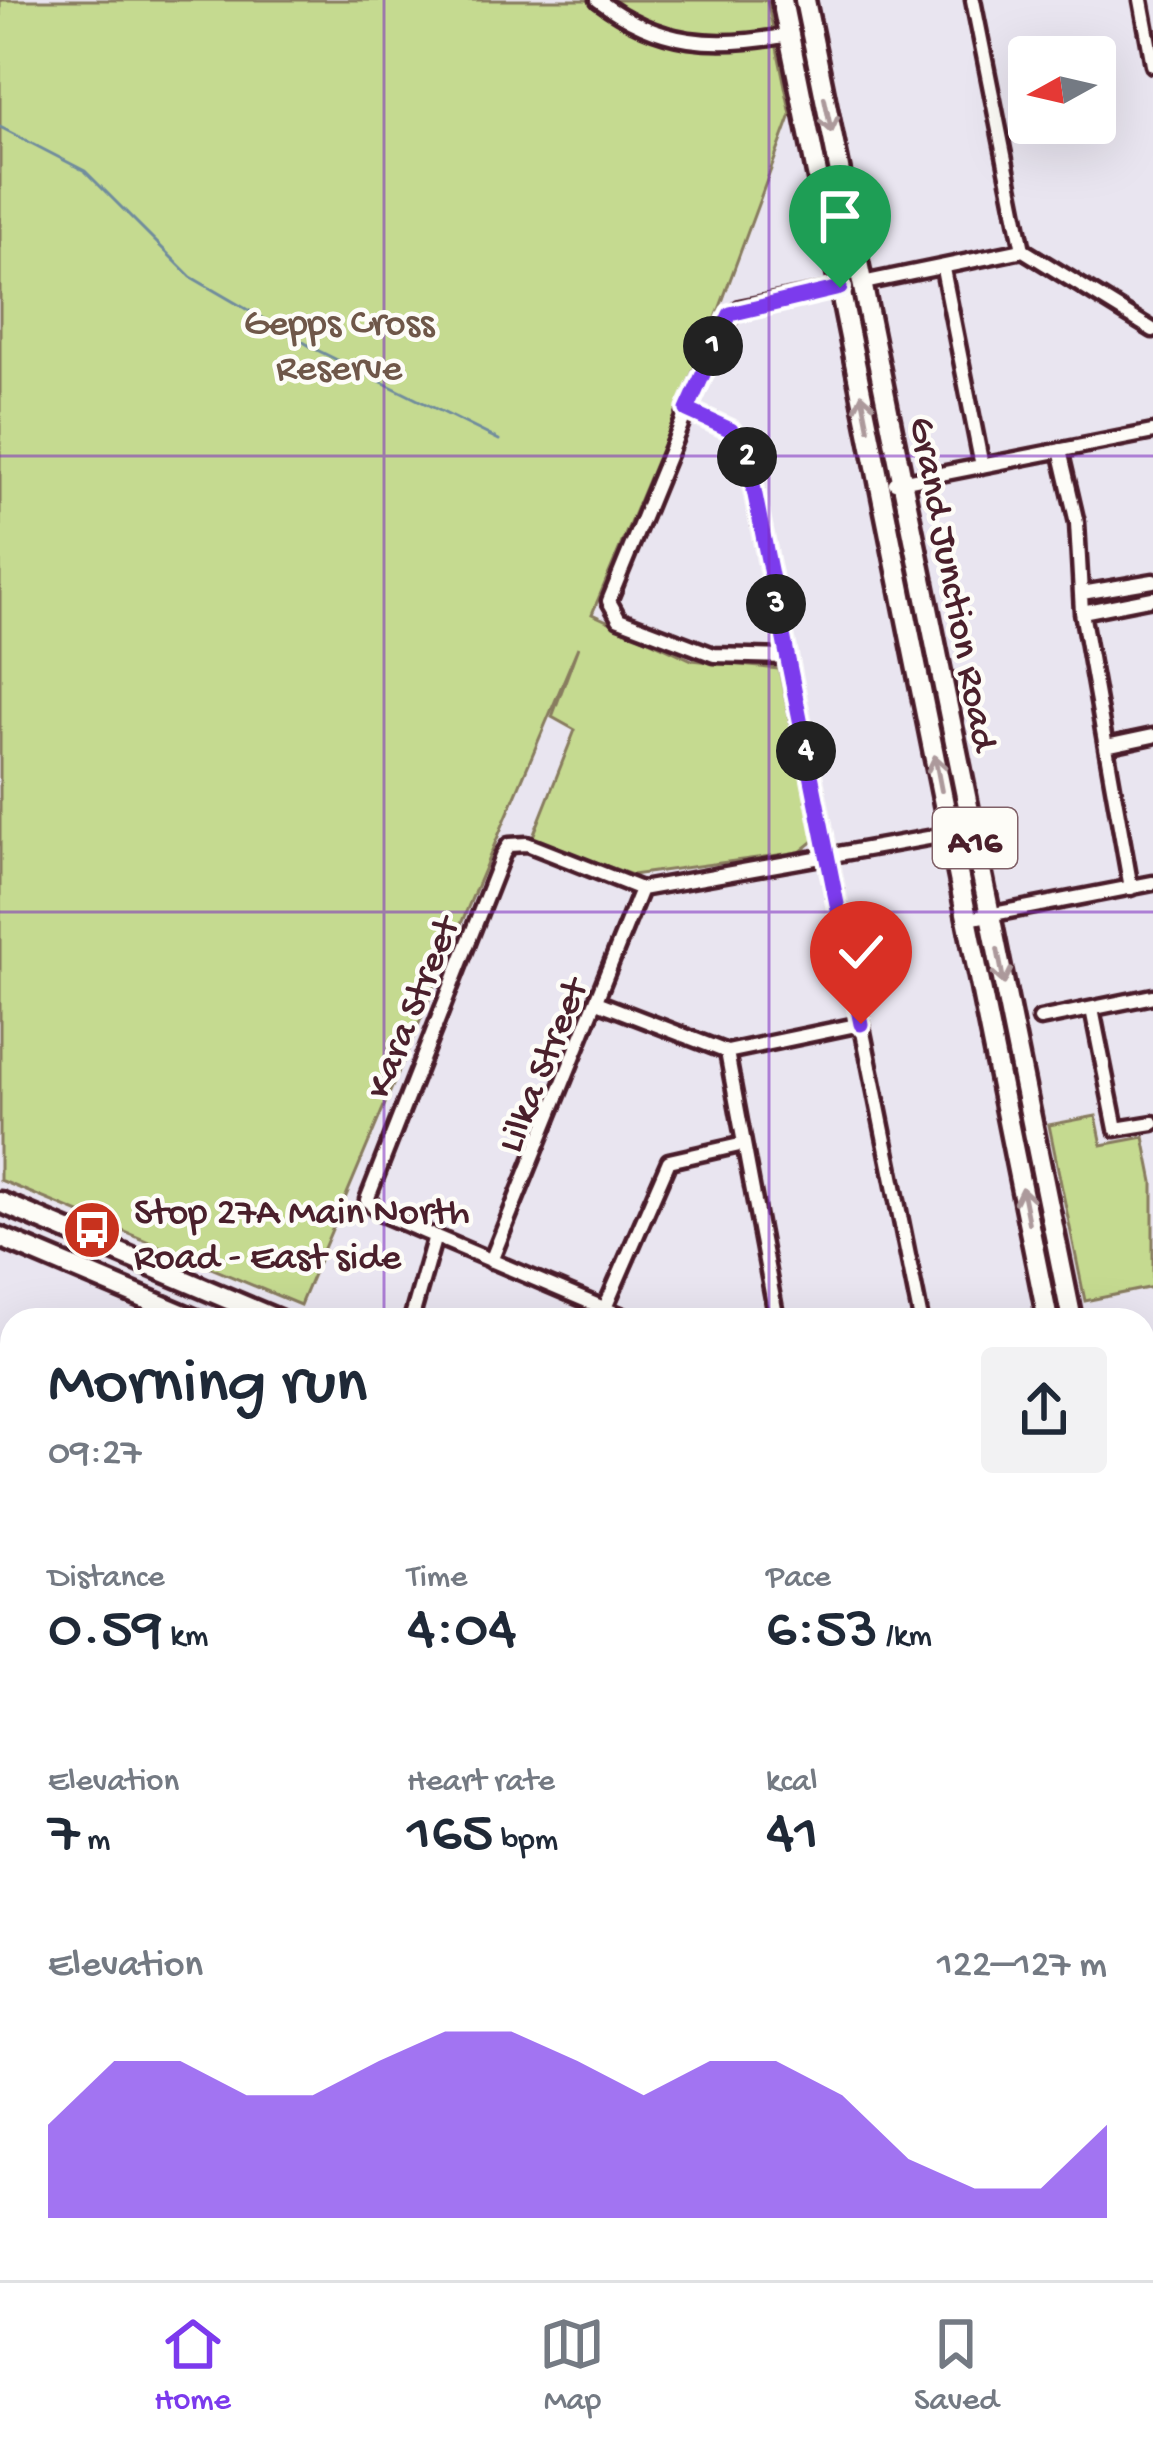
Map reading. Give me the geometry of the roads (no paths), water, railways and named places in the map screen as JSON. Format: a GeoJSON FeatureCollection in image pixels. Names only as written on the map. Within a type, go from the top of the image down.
{"type":"FeatureCollection","features":[{"type":"Feature","properties":{"kind":"highway","name":"Grand Junction Road"},"geometry":{"type":"LineString","coordinates":[[782,0],[1046,1308]]}},
{"type":"Feature","properties":{"kind":"highway","name":"Grand Junction Road"},"geometry":{"type":"LineString","coordinates":[[789,34],[803,29],[802,0]]}},
{"type":"Feature","properties":{"kind":"highway","name":"Grand Junction Road"},"geometry":{"type":"LineString","coordinates":[[802,0],[1070,1308]]}},
{"type":"Feature","properties":{"kind":"highway"},"geometry":{"type":"LineString","coordinates":[[0,1202],[250,1308]]}},
{"type":"Feature","properties":{"kind":"highway"},"geometry":{"type":"LineString","coordinates":[[0,1237],[168,1308]]}},
{"type":"Feature","properties":{"kind":"street"},"geometry":{"type":"LineString","coordinates":[[598,0],[629,23],[674,41],[714,45],[789,34]]}},
{"type":"Feature","properties":{"kind":"street"},"geometry":{"type":"LineString","coordinates":[[973,0],[1023,250]]}},
{"type":"Feature","properties":{"kind":"street"},"geometry":{"type":"LineString","coordinates":[[1141,0],[1153,65]]}},
{"type":"Feature","properties":{"kind":"street"},"geometry":{"type":"LineString","coordinates":[[863,283],[1023,250],[1153,330]]}},
{"type":"Feature","properties":{"kind":"street"},"geometry":{"type":"LineString","coordinates":[[943,268],[982,466]]}},
{"type":"Feature","properties":{"kind":"street"},"geometry":{"type":"LineString","coordinates":[[787,657],[695,651],[619,619],[609,601],[730,314],[840,288]]}},
{"type":"Feature","properties":{"kind":"street"},"geometry":{"type":"LineString","coordinates":[[687,410],[731,430],[743,444],[919,1308]]}},
{"type":"Feature","properties":{"kind":"street"},"geometry":{"type":"LineString","coordinates":[[880,487],[1153,432]]}},
{"type":"Feature","properties":{"kind":"street"},"geometry":{"type":"LineString","coordinates":[[1060,450],[1077,523],[1082,612],[1131,888]]}},
{"type":"Feature","properties":{"kind":"street"},"geometry":{"type":"LineString","coordinates":[[1082,593],[1153,581]]}},
{"type":"Feature","properties":{"kind":"street"},"geometry":{"type":"LineString","coordinates":[[1082,612],[1153,598]]}},
{"type":"Feature","properties":{"kind":"street"},"geometry":{"type":"LineString","coordinates":[[1106,746],[1153,736]]}},
{"type":"Feature","properties":{"kind":"street"},"geometry":{"type":"LineString","coordinates":[[641,889],[974,830]]}},
{"type":"Feature","properties":{"kind":"street","name":"Kara Street"},"geometry":{"type":"LineString","coordinates":[[435,1236],[382,1214],[367,1200],[503,854],[518,842],[641,889]]}},
{"type":"Feature","properties":{"kind":"street"},"geometry":{"type":"LineString","coordinates":[[968,919],[1153,883]]}},
{"type":"Feature","properties":{"kind":"street","name":"Lilka Street"},"geometry":{"type":"LineString","coordinates":[[491,1261],[641,889]]}},
{"type":"Feature","properties":{"kind":"street"},"geometry":{"type":"LineString","coordinates":[[1040,1019],[1153,997]]}},
{"type":"Feature","properties":{"kind":"street"},"geometry":{"type":"LineString","coordinates":[[597,1002],[727,1052],[861,1024]]}},
{"type":"Feature","properties":{"kind":"street"},"geometry":{"type":"LineString","coordinates":[[1092,1009],[1116,1129],[1153,1123]]}},
{"type":"Feature","properties":{"kind":"street"},"geometry":{"type":"LineString","coordinates":[[727,1052],[775,1308]]}},
{"type":"Feature","properties":{"kind":"street"},"geometry":{"type":"LineString","coordinates":[[414,1308],[435,1236],[604,1308],[662,1169],[685,1155],[744,1144]]}},
{"type":"Feature","properties":{"kind":"waterway"},"geometry":{"type":"LineString","coordinates":[[0,127],[85,171],[191,277],[317,350],[499,440]]}},
{"type":"Feature","properties":{"kind":"place","name":"Stop 27A Main North Road - East side"},"geometry":{"type":"Point","coordinates":[92,1230]}},
{"type":"Feature","properties":{"kind":"park label","name":"Gepps Cross Reserve"},"geometry":{"type":"Point","coordinates":[339,342]}}]}
